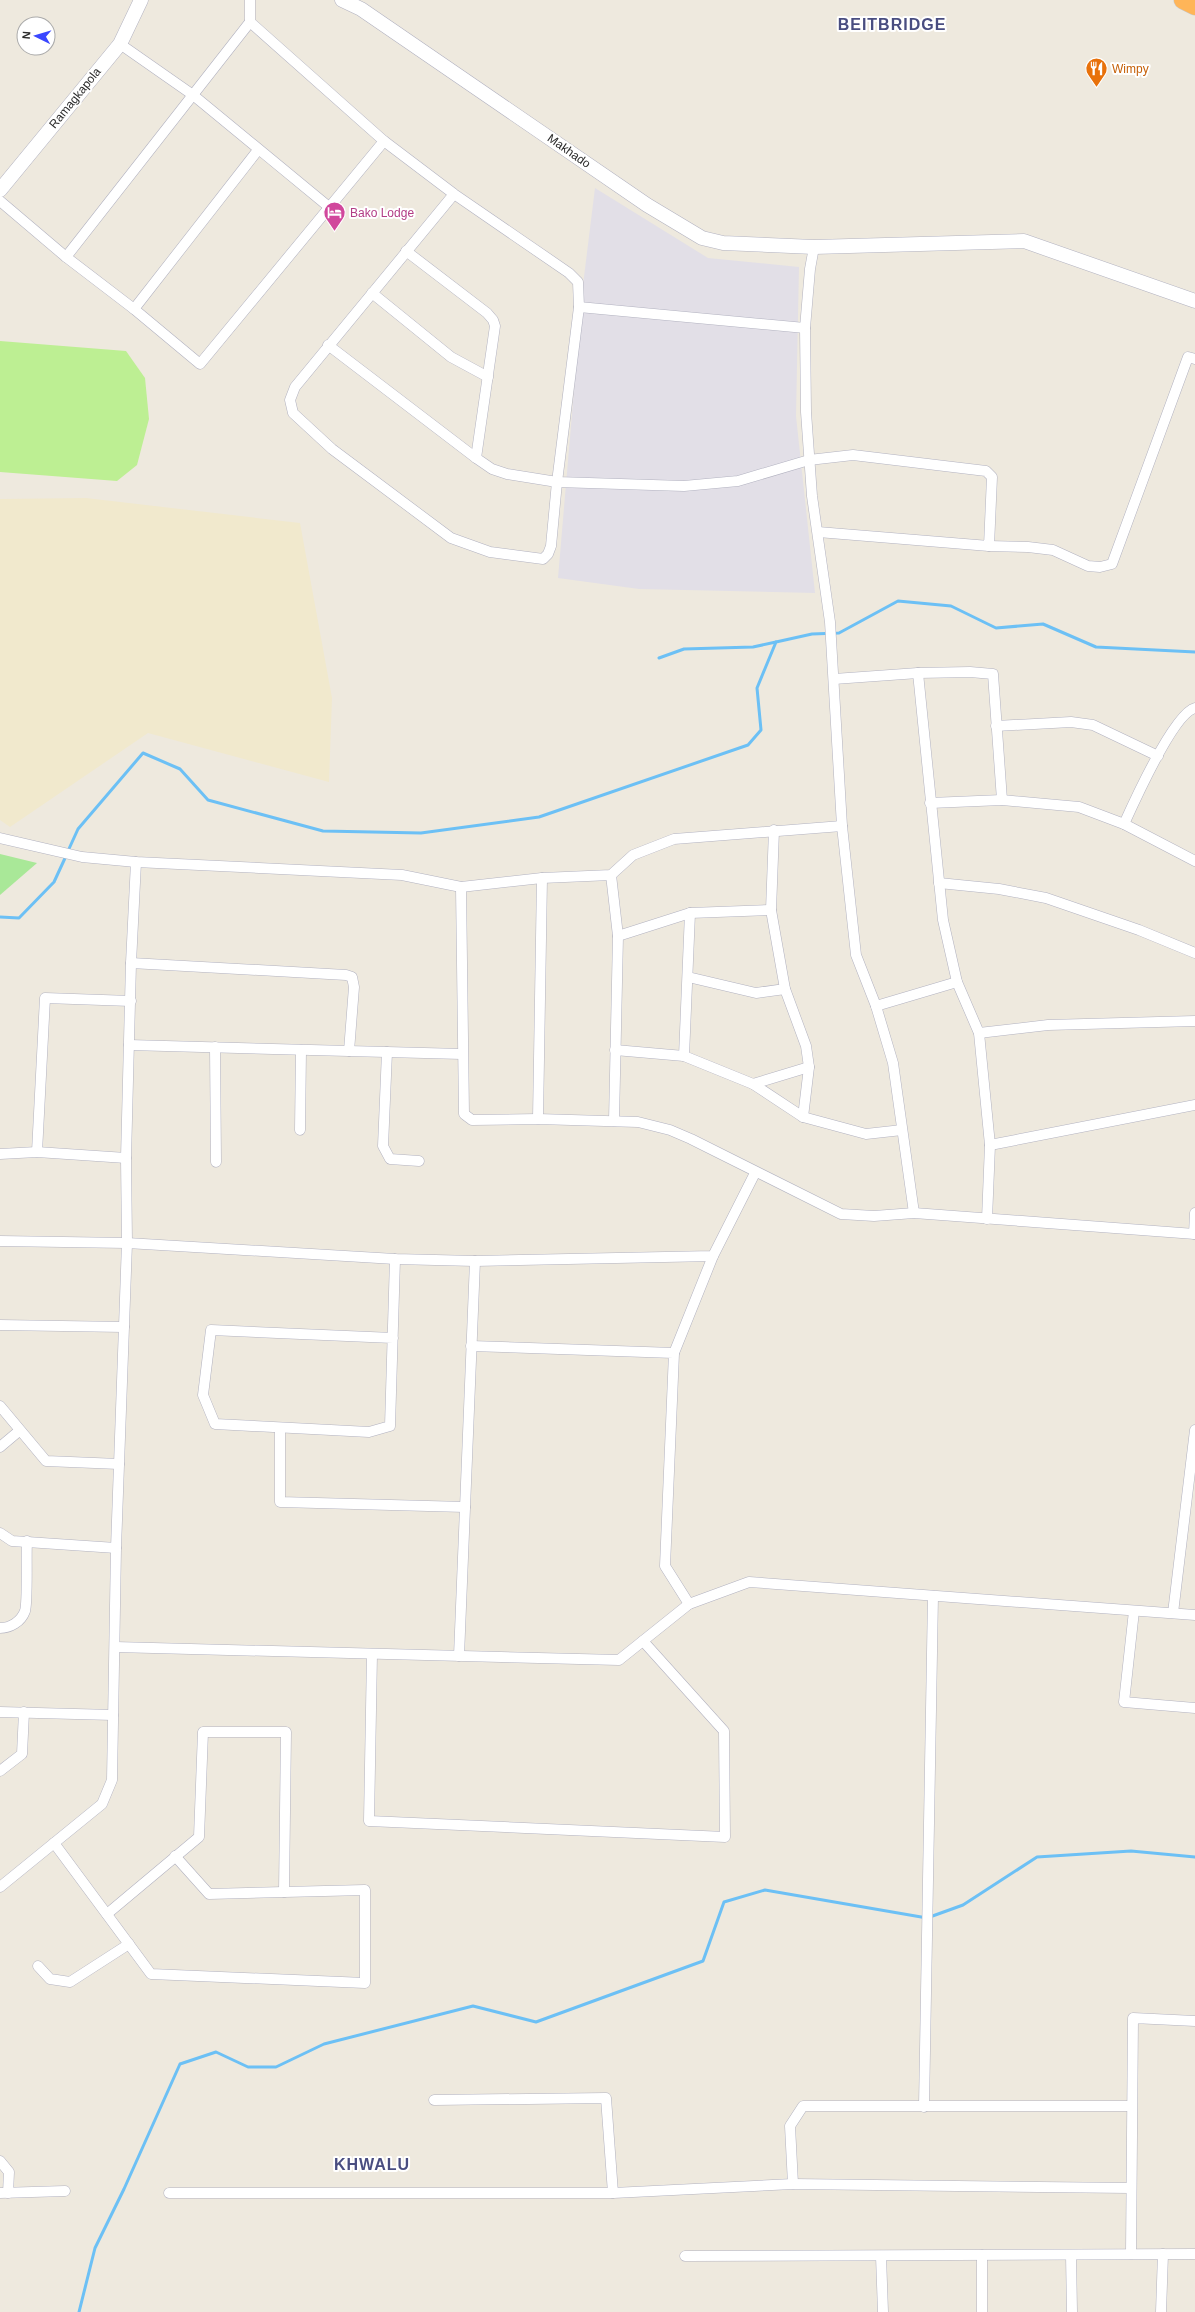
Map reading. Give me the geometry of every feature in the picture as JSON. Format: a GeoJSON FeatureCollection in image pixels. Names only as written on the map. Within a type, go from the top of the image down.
{"type":"FeatureCollection","features":[{"type":"Feature","properties":{"kind":"highway"},"geometry":{"type":"LineString","coordinates":[[1183,0],[1195,6]]}},
{"type":"Feature","properties":{"kind":"street","name":"Ramagkapola"},"geometry":{"type":"LineString","coordinates":[[0,190],[120,44],[141,0]]}},
{"type":"Feature","properties":{"kind":"street"},"geometry":{"type":"LineString","coordinates":[[66,257],[250,22],[250,0]]}},
{"type":"Feature","properties":{"kind":"street","name":"Makhado"},"geometry":{"type":"LineString","coordinates":[[342,0],[361,9],[647,205],[702,238],[723,244],[814,247],[1024,241],[1195,301]]}},
{"type":"Feature","properties":{"kind":"street"},"geometry":{"type":"LineString","coordinates":[[250,22],[384,141],[454,194],[569,273],[578,282],[579,307],[556,482],[551,546],[548,554],[543,559],[538,560],[490,552],[451,538],[332,449],[293,413],[290,400],[295,387],[454,194]]}},
{"type":"Feature","properties":{"kind":"street"},"geometry":{"type":"LineString","coordinates":[[120,44],[193,95],[329,207]]}},
{"type":"Feature","properties":{"kind":"street"},"geometry":{"type":"LineString","coordinates":[[0,201],[66,257],[134,308],[200,364],[384,141]]}},
{"type":"Feature","properties":{"kind":"street"},"geometry":{"type":"LineString","coordinates":[[134,308],[258,150]]}},
{"type":"Feature","properties":{"kind":"street"},"geometry":{"type":"LineString","coordinates":[[814,247],[810,269],[805,328],[806,412],[809,460],[830,622],[842,826],[856,955],[876,1006],[893,1063],[914,1213]]}},
{"type":"Feature","properties":{"kind":"street"},"geometry":{"type":"LineString","coordinates":[[406,251],[494,320],[495,326],[476,458]]}},
{"type":"Feature","properties":{"kind":"street"},"geometry":{"type":"LineString","coordinates":[[372,293],[451,357],[488,377]]}},
{"type":"Feature","properties":{"kind":"street"},"geometry":{"type":"LineString","coordinates":[[579,307],[805,328]]}},
{"type":"Feature","properties":{"kind":"street"},"geometry":{"type":"LineString","coordinates":[[328,346],[476,458],[492,469],[507,474],[556,482],[697,486],[738,480],[809,460],[853,455],[986,471],[990,473],[993,480],[988,546]]}},
{"type":"Feature","properties":{"kind":"street"},"geometry":{"type":"LineString","coordinates":[[818,532],[1053,550],[1088,566],[1100,567],[1112,564],[1188,357],[1195,359]]}},
{"type":"Feature","properties":{"kind":"street"},"geometry":{"type":"LineString","coordinates":[[834,679],[918,673],[970,672],[993,674],[995,678],[996,726],[1002,800]]}},
{"type":"Feature","properties":{"kind":"street"},"geometry":{"type":"LineString","coordinates":[[918,673],[938,884],[943,920],[957,982],[979,1034],[990,1145],[987,1219]]}},
{"type":"Feature","properties":{"kind":"street"},"geometry":{"type":"LineString","coordinates":[[1124,824],[1158,756],[1183,715],[1195,708]]}},
{"type":"Feature","properties":{"kind":"street"},"geometry":{"type":"LineString","coordinates":[[996,726],[1071,722],[1093,725],[1158,756]]}},
{"type":"Feature","properties":{"kind":"street"},"geometry":{"type":"LineString","coordinates":[[930,803],[1002,800],[1078,807],[1124,824],[1194,860]]}},
{"type":"Feature","properties":{"kind":"street"},"geometry":{"type":"LineString","coordinates":[[0,838],[82,857],[136,862],[402,875],[461,887],[542,878],[611,875],[633,855],[674,839],[774,830],[842,826]]}},
{"type":"Feature","properties":{"kind":"street"},"geometry":{"type":"LineString","coordinates":[[774,830],[772,910],[785,989],[806,1046],[809,1067],[803,1116]]}},
{"type":"Feature","properties":{"kind":"street"},"geometry":{"type":"LineString","coordinates":[[0,1887],[102,1804],[112,1780],[116,1548],[127,1243],[126,1158],[131,963],[136,862]]}},
{"type":"Feature","properties":{"kind":"street"},"geometry":{"type":"LineString","coordinates":[[611,875],[618,936],[614,1121]]}},
{"type":"Feature","properties":{"kind":"street"},"geometry":{"type":"LineString","coordinates":[[538,1119],[542,878]]}},
{"type":"Feature","properties":{"kind":"street"},"geometry":{"type":"LineString","coordinates":[[938,884],[999,889],[1046,898],[1139,930],[1195,953]]}},
{"type":"Feature","properties":{"kind":"street"},"geometry":{"type":"LineString","coordinates":[[461,887],[462,1054],[464,1114],[468,1118],[478,1120],[538,1119],[638,1122],[670,1130],[841,1214],[874,1216],[914,1213],[1079,1224],[1194,1234],[1195,1213]]}},
{"type":"Feature","properties":{"kind":"street"},"geometry":{"type":"LineString","coordinates":[[618,936],[690,913],[772,910]]}},
{"type":"Feature","properties":{"kind":"street"},"geometry":{"type":"LineString","coordinates":[[684,1056],[690,913]]}},
{"type":"Feature","properties":{"kind":"street"},"geometry":{"type":"LineString","coordinates":[[131,963],[346,975],[352,978],[354,987],[349,1051]]}},
{"type":"Feature","properties":{"kind":"street"},"geometry":{"type":"LineString","coordinates":[[688,977],[756,993],[785,989]]}},
{"type":"Feature","properties":{"kind":"street"},"geometry":{"type":"LineString","coordinates":[[876,1006],[957,982]]}},
{"type":"Feature","properties":{"kind":"street"},"geometry":{"type":"LineString","coordinates":[[37,1152],[45,998],[131,1001]]}},
{"type":"Feature","properties":{"kind":"street"},"geometry":{"type":"LineString","coordinates":[[979,1034],[1048,1025],[1195,1021]]}},
{"type":"Feature","properties":{"kind":"street"},"geometry":{"type":"LineString","coordinates":[[129,1045],[462,1054]]}},
{"type":"Feature","properties":{"kind":"street"},"geometry":{"type":"LineString","coordinates":[[215,1047],[216,1162]]}},
{"type":"Feature","properties":{"kind":"street"},"geometry":{"type":"LineString","coordinates":[[300,1130],[301,1050]]}},
{"type":"Feature","properties":{"kind":"street"},"geometry":{"type":"LineString","coordinates":[[615,1050],[684,1056],[753,1084],[803,1116],[866,1134],[902,1130]]}},
{"type":"Feature","properties":{"kind":"street"},"geometry":{"type":"LineString","coordinates":[[387,1052],[383,1146],[390,1159],[419,1161]]}},
{"type":"Feature","properties":{"kind":"street"},"geometry":{"type":"LineString","coordinates":[[753,1084],[809,1067]]}},
{"type":"Feature","properties":{"kind":"street"},"geometry":{"type":"LineString","coordinates":[[990,1145],[1195,1105]]}},
{"type":"Feature","properties":{"kind":"street"},"geometry":{"type":"LineString","coordinates":[[0,1154],[37,1152],[126,1158]]}},
{"type":"Feature","properties":{"kind":"street"},"geometry":{"type":"LineString","coordinates":[[689,1604],[665,1566],[674,1354],[713,1256],[755,1173]]}},
{"type":"Feature","properties":{"kind":"street"},"geometry":{"type":"LineString","coordinates":[[0,1241],[127,1243],[395,1259],[475,1261],[713,1256]]}},
{"type":"Feature","properties":{"kind":"street"},"geometry":{"type":"LineString","coordinates":[[393,1338],[211,1330],[203,1395],[215,1424],[369,1432],[390,1426],[393,1338],[395,1259]]}},
{"type":"Feature","properties":{"kind":"street"},"geometry":{"type":"LineString","coordinates":[[459,1656],[475,1261]]}},
{"type":"Feature","properties":{"kind":"street"},"geometry":{"type":"LineString","coordinates":[[0,1325],[124,1327]]}},
{"type":"Feature","properties":{"kind":"street"},"geometry":{"type":"LineString","coordinates":[[471,1346],[674,1354]]}},
{"type":"Feature","properties":{"kind":"street"},"geometry":{"type":"LineString","coordinates":[[0,1406],[19,1431],[46,1461],[119,1464]]}},
{"type":"Feature","properties":{"kind":"street"},"geometry":{"type":"LineString","coordinates":[[280,1428],[280,1502],[465,1506]]}},
{"type":"Feature","properties":{"kind":"street"},"geometry":{"type":"LineString","coordinates":[[1173,1613],[1195,1430]]}},
{"type":"Feature","properties":{"kind":"street"},"geometry":{"type":"LineString","coordinates":[[0,1447],[19,1431]]}},
{"type":"Feature","properties":{"kind":"street"},"geometry":{"type":"LineString","coordinates":[[0,1533],[12,1541],[116,1548]]}},
{"type":"Feature","properties":{"kind":"street"},"geometry":{"type":"LineString","coordinates":[[0,1628],[7,1628],[14,1624],[25,1611],[27,1541]]}},
{"type":"Feature","properties":{"kind":"street"},"geometry":{"type":"LineString","coordinates":[[115,1647],[619,1660],[689,1604],[749,1582],[1195,1615]]}},
{"type":"Feature","properties":{"kind":"street"},"geometry":{"type":"LineString","coordinates":[[924,2107],[933,1596]]}},
{"type":"Feature","properties":{"kind":"street"},"geometry":{"type":"LineString","coordinates":[[1134,1610],[1124,1702],[1195,1708]]}},
{"type":"Feature","properties":{"kind":"street"},"geometry":{"type":"LineString","coordinates":[[372,1654],[369,1820],[725,1837],[724,1731],[643,1641]]}},
{"type":"Feature","properties":{"kind":"street"},"geometry":{"type":"LineString","coordinates":[[0,1712],[113,1715]]}},
{"type":"Feature","properties":{"kind":"street"},"geometry":{"type":"LineString","coordinates":[[0,1771],[22,1754],[24,1712]]}},
{"type":"Feature","properties":{"kind":"street"},"geometry":{"type":"LineString","coordinates":[[107,1914],[199,1837],[203,1732],[286,1732],[284,1892]]}},
{"type":"Feature","properties":{"kind":"street"},"geometry":{"type":"LineString","coordinates":[[54,1843],[152,1974],[365,1983],[365,1890],[209,1894],[175,1856]]}},
{"type":"Feature","properties":{"kind":"street"},"geometry":{"type":"LineString","coordinates":[[38,1966],[50,1979],[70,1982],[129,1944]]}},
{"type":"Feature","properties":{"kind":"street"},"geometry":{"type":"LineString","coordinates":[[1130,2254],[1132,2018],[1195,2022]]}},
{"type":"Feature","properties":{"kind":"street"},"geometry":{"type":"LineString","coordinates":[[434,2100],[606,2098],[613,2194]]}},
{"type":"Feature","properties":{"kind":"street"},"geometry":{"type":"LineString","coordinates":[[793,2184],[790,2126],[803,2106],[1131,2106]]}},
{"type":"Feature","properties":{"kind":"street"},"geometry":{"type":"LineString","coordinates":[[0,2161],[9,2172],[4,2193],[65,2192]]}},
{"type":"Feature","properties":{"kind":"street"},"geometry":{"type":"LineString","coordinates":[[169,2193],[613,2194],[793,2184],[1130,2188]]}},
{"type":"Feature","properties":{"kind":"street"},"geometry":{"type":"LineString","coordinates":[[1071,2254],[1072,2312]]}},
{"type":"Feature","properties":{"kind":"street"},"geometry":{"type":"LineString","coordinates":[[1161,2312],[1163,2254]]}},
{"type":"Feature","properties":{"kind":"street"},"geometry":{"type":"LineString","coordinates":[[685,2256],[1195,2254]]}},
{"type":"Feature","properties":{"kind":"street"},"geometry":{"type":"LineString","coordinates":[[982,2255],[982,2312]]}},
{"type":"Feature","properties":{"kind":"street"},"geometry":{"type":"LineString","coordinates":[[881,2256],[883,2312]]}},
{"type":"Feature","properties":{"kind":"shaded area"},"geometry":{"type":"Polygon","coordinates":[[[595,188],[708,258],[799,267],[796,416],[815,593],[639,589],[558,578],[583,285],[595,188]]]}},
{"type":"Feature","properties":{"kind":"shaded area"},"geometry":{"type":"Polygon","coordinates":[[[86,498],[300,523],[332,698],[329,782],[148,733],[10,827],[0,820],[0,499],[86,498]]]}},
{"type":"Feature","properties":{"kind":"green space"},"geometry":{"type":"Polygon","coordinates":[[[0,341],[126,351],[145,378],[149,419],[137,465],[117,481],[0,472],[0,341]]]}},
{"type":"Feature","properties":{"kind":"green space"},"geometry":{"type":"Polygon","coordinates":[[[0,854],[37,863],[0,895],[0,854]]]}},
{"type":"Feature","properties":{"kind":"waterway"},"geometry":{"type":"LineString","coordinates":[[68,851],[78,829],[143,753],[180,769],[208,800],[323,831],[421,833],[539,817],[748,745],[761,730],[757,688],[776,642],[812,634],[839,633],[898,601],[951,606],[996,628],[1043,624],[1096,647],[1195,652]]}},
{"type":"Feature","properties":{"kind":"waterway"},"geometry":{"type":"LineString","coordinates":[[659,658],[684,649],[753,647],[776,642]]}},
{"type":"Feature","properties":{"kind":"waterway"},"geometry":{"type":"LineString","coordinates":[[0,917],[19,918],[54,882],[66,856]]}},
{"type":"Feature","properties":{"kind":"waterway"},"geometry":{"type":"LineString","coordinates":[[79,2312],[95,2248],[124,2189],[180,2064],[216,2052],[248,2067],[276,2067],[324,2044],[473,2006],[536,2022],[703,1961],[724,1902],[765,1890],[927,1918],[963,1905],[1037,1857],[1131,1851],[1195,1857]]}},
{"type":"Feature","properties":{"kind":"place","name":"Wimpy"},"geometry":{"type":"Point","coordinates":[1096,88]}},
{"type":"Feature","properties":{"kind":"place","name":"Bako Lodge"},"geometry":{"type":"Point","coordinates":[334,232]}},
{"type":"Feature","properties":{"kind":"district","name":"BEITBRIDGE"},"geometry":{"type":"Point","coordinates":[892,24]}},
{"type":"Feature","properties":{"kind":"district","name":"KHWALU"},"geometry":{"type":"Point","coordinates":[372,2164]}}]}
